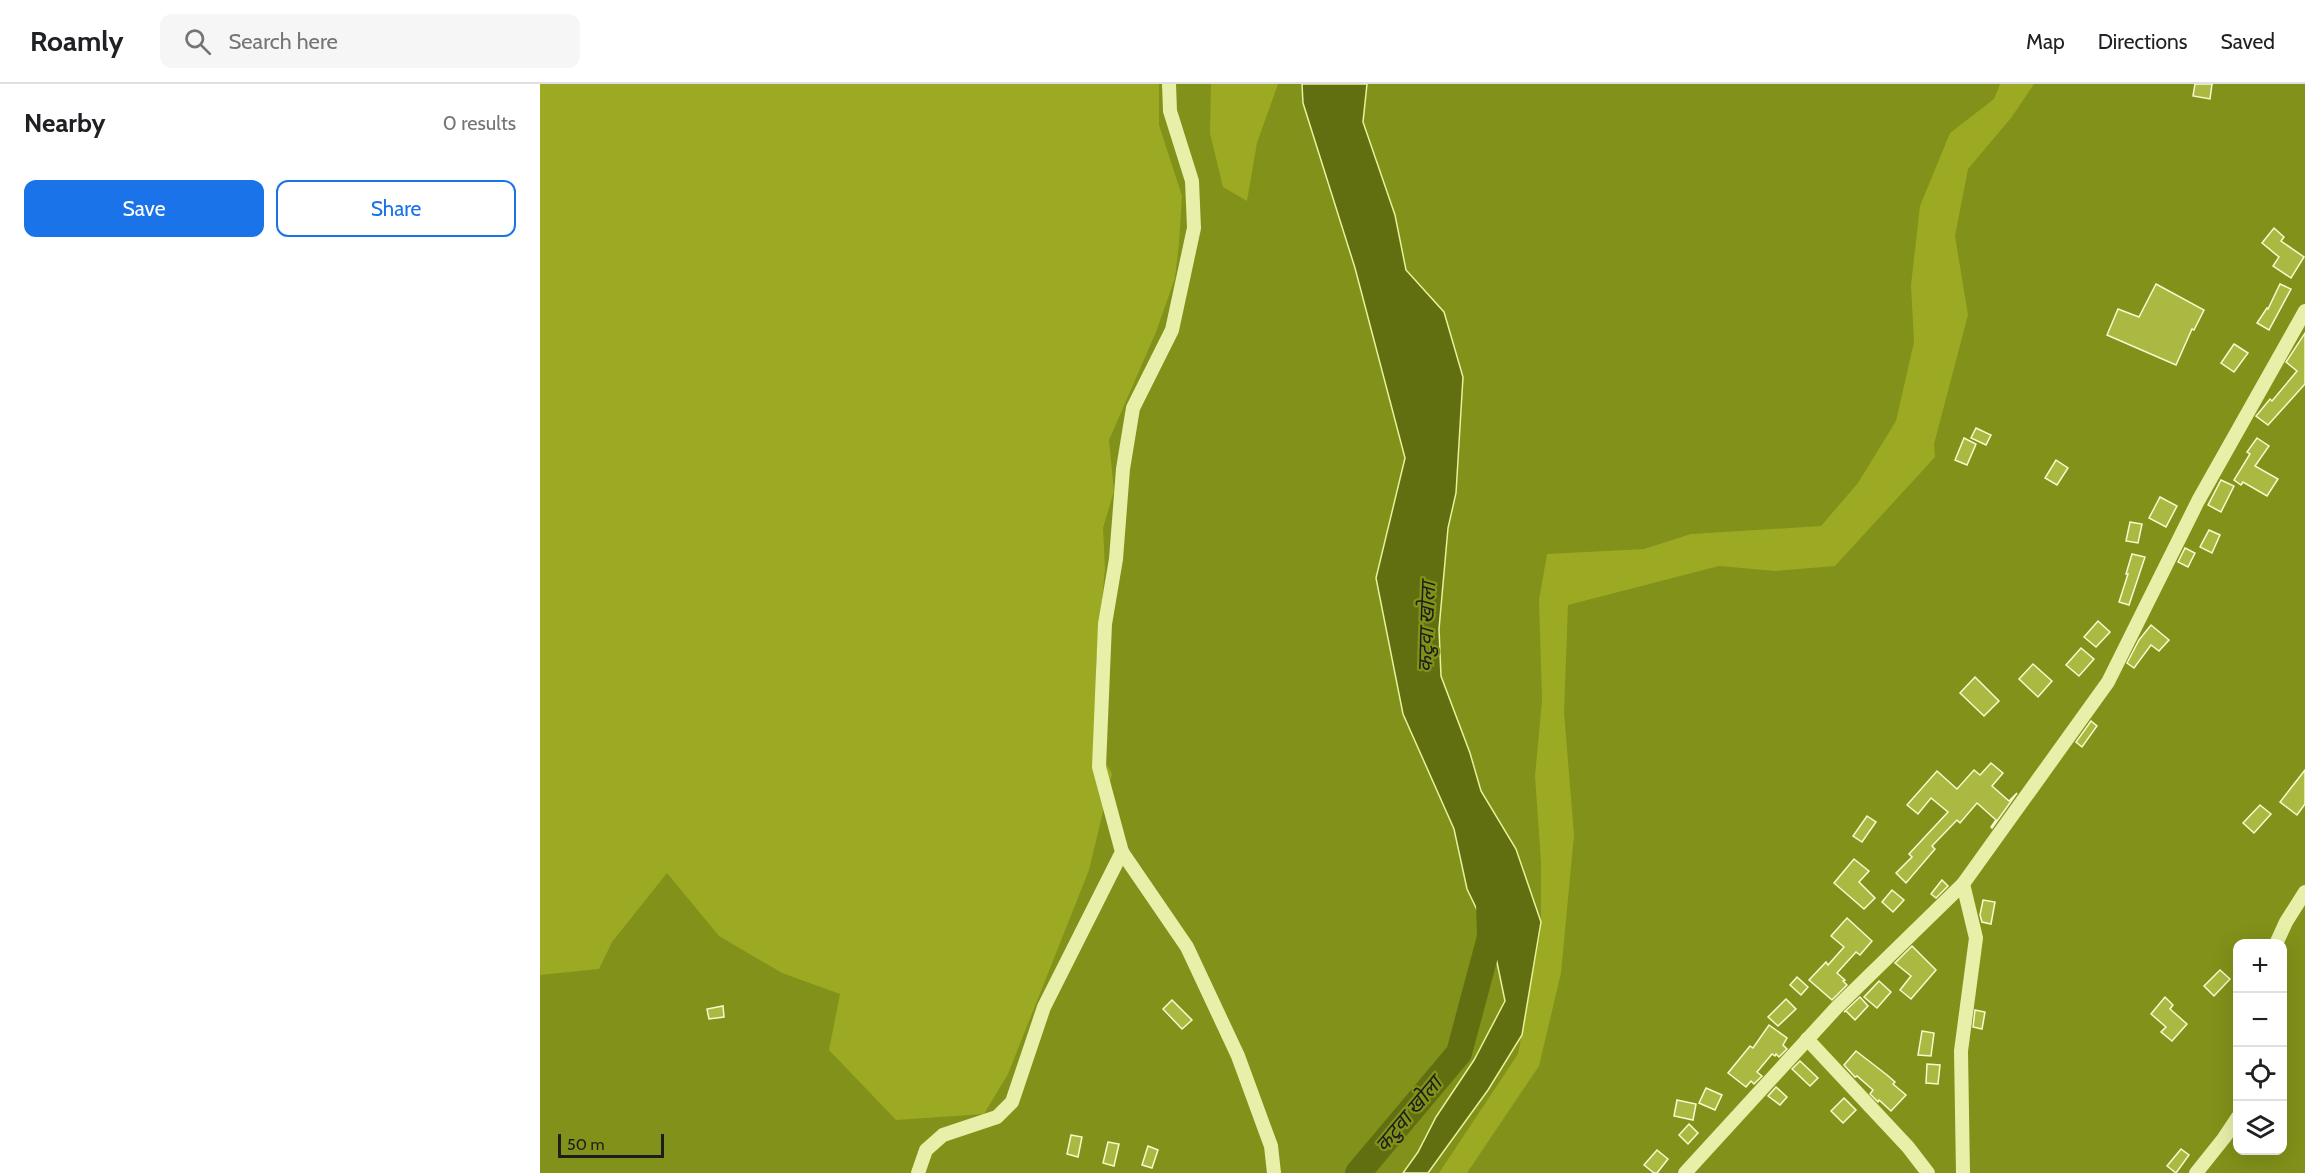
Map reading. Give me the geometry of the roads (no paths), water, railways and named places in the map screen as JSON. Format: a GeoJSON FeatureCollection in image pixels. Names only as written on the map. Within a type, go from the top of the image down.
{"type":"FeatureCollection","features":[{"type":"Feature","properties":{"kind":"street"},"geometry":{"type":"LineString","coordinates":[[1169,84],[1170,111],[1192,181],[1194,228],[1173,330],[1132,408],[1123,469],[1116,559],[1105,624],[1099,767],[1122,852],[1187,947],[1238,1056],[1271,1146],[1274,1173]]}},
{"type":"Feature","properties":{"kind":"street"},"geometry":{"type":"LineString","coordinates":[[1685,1173],[1837,1007],[1963,884],[2108,682],[2198,501],[2305,311]]}},
{"type":"Feature","properties":{"kind":"street"},"geometry":{"type":"LineString","coordinates":[[918,1173],[926,1150],[943,1135],[997,1117],[1012,1102],[1044,1007],[1122,852]]}},
{"type":"Feature","properties":{"kind":"street"},"geometry":{"type":"LineString","coordinates":[[1963,884],[1976,938],[1960,1051],[1963,1173]]}},
{"type":"Feature","properties":{"kind":"street"},"geometry":{"type":"LineString","coordinates":[[2278,939],[2305,891]]}},
{"type":"Feature","properties":{"kind":"street"},"geometry":{"type":"LineString","coordinates":[[1807,1040],[1908,1147],[1928,1173]]}},
{"type":"Feature","properties":{"kind":"street"},"geometry":{"type":"LineString","coordinates":[[2196,1173],[2233,1124]]}},
{"type":"Feature","properties":{"kind":"water"},"geometry":{"type":"Polygon","coordinates":[[[1302,84],[1367,84],[1363,122],[1395,215],[1406,270],[1444,312],[1463,377],[1456,493],[1448,528],[1439,629],[1441,676],[1470,753],[1481,791],[1516,849],[1541,922],[1522,1035],[1488,1090],[1428,1173],[1403,1173],[1418,1152],[1436,1117],[1474,1060],[1505,1001],[1493,943],[1467,889],[1454,829],[1403,714],[1376,578],[1405,458],[1355,268],[1303,103],[1302,84]]]}},
{"type":"Feature","properties":{"kind":"waterway","name":"कटुवा खोला"},"geometry":{"type":"LineString","coordinates":[[1358,1173],[1459,1053],[1490,937],[1489,902]]}}]}
